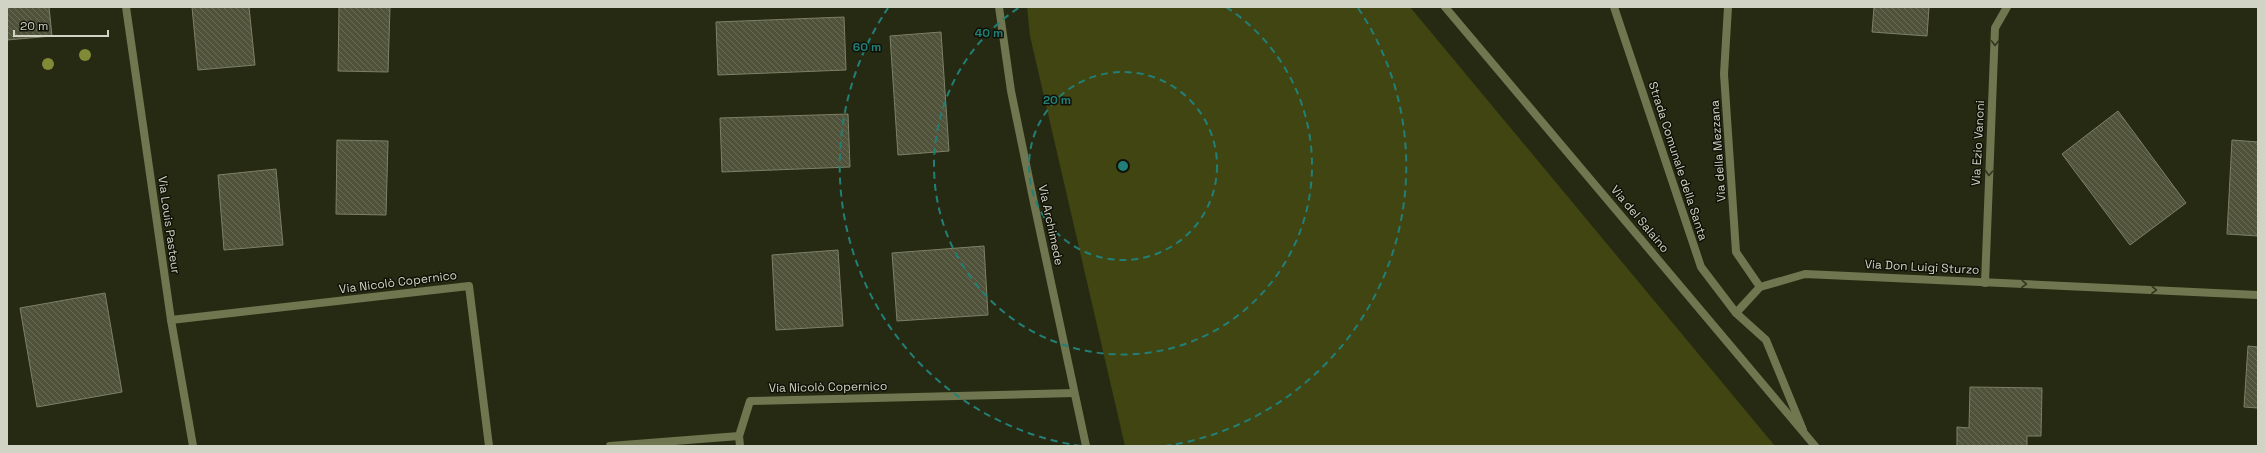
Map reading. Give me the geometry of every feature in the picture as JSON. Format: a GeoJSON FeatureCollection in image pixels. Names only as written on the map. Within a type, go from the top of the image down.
{"type":"FeatureCollection","features":[{"type":"Feature","properties":{"kind":"street","name":"Via Louis Pasteur"},"geometry":{"type":"LineString","coordinates":[[126,7],[171,320],[193,446]]}},
{"type":"Feature","properties":{"kind":"street","name":"Via Archimede"},"geometry":{"type":"LineString","coordinates":[[999,7],[1011,91],[1086,446]]}},
{"type":"Feature","properties":{"kind":"street","name":"Via del Salaino"},"geometry":{"type":"LineString","coordinates":[[1445,7],[1815,446]]}},
{"type":"Feature","properties":{"kind":"street","name":"Strada Comunale della Santa"},"geometry":{"type":"LineString","coordinates":[[1614,7],[1701,267],[1736,313]]}},
{"type":"Feature","properties":{"kind":"street","name":"Via della Mezzana"},"geometry":{"type":"LineString","coordinates":[[1728,7],[1724,74],[1736,252],[1760,287]]}},
{"type":"Feature","properties":{"kind":"street","name":"Via Ezio Vanoni"},"geometry":{"type":"LineString","coordinates":[[1985,283],[1995,28],[2007,7]]}},
{"type":"Feature","properties":{"kind":"street","name":"Via Don Luigi Sturzo"},"geometry":{"type":"LineString","coordinates":[[1760,287],[1805,274],[2258,295]]}},
{"type":"Feature","properties":{"kind":"street","name":"Via Nicolò Copernico"},"geometry":{"type":"LineString","coordinates":[[171,320],[469,286],[489,446]]}},
{"type":"Feature","properties":{"kind":"street"},"geometry":{"type":"LineString","coordinates":[[1760,287],[1736,313],[1766,340],[1803,430]]}},
{"type":"Feature","properties":{"kind":"street","name":"Via Nicolò Copernico"},"geometry":{"type":"LineString","coordinates":[[739,436],[750,401],[1074,393]]}},
{"type":"Feature","properties":{"kind":"street"},"geometry":{"type":"LineString","coordinates":[[610,446],[739,436],[740,446]]}},
{"type":"Feature","properties":{"kind":"green space"},"geometry":{"type":"Polygon","coordinates":[[[1027,7],[1410,7],[1775,446],[1125,446],[1030,36],[1027,7]]]}},
{"type":"Feature","properties":{"kind":"building"},"geometry":{"type":"Polygon","coordinates":[[[7,7],[49,7],[52,36],[7,40],[7,7]]]}},
{"type":"Feature","properties":{"kind":"building"},"geometry":{"type":"Polygon","coordinates":[[[192,7],[249,7],[255,65],[198,70],[192,7]]]}},
{"type":"Feature","properties":{"kind":"building"},"geometry":{"type":"Polygon","coordinates":[[[339,7],[390,7],[388,72],[338,71],[339,7]]]}},
{"type":"Feature","properties":{"kind":"building"},"geometry":{"type":"Polygon","coordinates":[[[1874,7],[1929,7],[1927,36],[1872,32],[1874,7]]]}},
{"type":"Feature","properties":{"kind":"building"},"geometry":{"type":"Polygon","coordinates":[[[844,17],[846,70],[718,75],[716,22],[844,17]]]}},
{"type":"Feature","properties":{"kind":"building"},"geometry":{"type":"Polygon","coordinates":[[[941,32],[949,151],[898,155],[890,36],[941,32]]]}},
{"type":"Feature","properties":{"kind":"building"},"geometry":{"type":"Polygon","coordinates":[[[2118,111],[2186,203],[2130,245],[2062,154],[2118,111]]]}},
{"type":"Feature","properties":{"kind":"building"},"geometry":{"type":"Polygon","coordinates":[[[848,114],[850,167],[722,172],[720,118],[848,114]]]}},
{"type":"Feature","properties":{"kind":"building"},"geometry":{"type":"Polygon","coordinates":[[[337,140],[388,141],[386,215],[336,214],[337,140]]]}},
{"type":"Feature","properties":{"kind":"building"},"geometry":{"type":"Polygon","coordinates":[[[2232,140],[2258,142],[2258,236],[2227,234],[2232,140]]]}},
{"type":"Feature","properties":{"kind":"building"},"geometry":{"type":"Polygon","coordinates":[[[276,169],[283,245],[224,250],[218,175],[276,169]]]}},
{"type":"Feature","properties":{"kind":"building"},"geometry":{"type":"Polygon","coordinates":[[[984,246],[988,315],[897,321],[892,253],[984,246]]]}},
{"type":"Feature","properties":{"kind":"building"},"geometry":{"type":"Polygon","coordinates":[[[838,250],[843,326],[776,330],[772,255],[838,250]]]}},
{"type":"Feature","properties":{"kind":"building"},"geometry":{"type":"Polygon","coordinates":[[[105,293],[122,392],[37,407],[20,308],[105,293]]]}},
{"type":"Feature","properties":{"kind":"building"},"geometry":{"type":"Polygon","coordinates":[[[2248,346],[2258,347],[2258,408],[2244,407],[2248,346]]]}},
{"type":"Feature","properties":{"kind":"building"},"geometry":{"type":"Polygon","coordinates":[[[1970,387],[2042,388],[2041,436],[2027,436],[2027,446],[1957,446],[1957,427],[1969,428],[1970,387]]]}}]}
